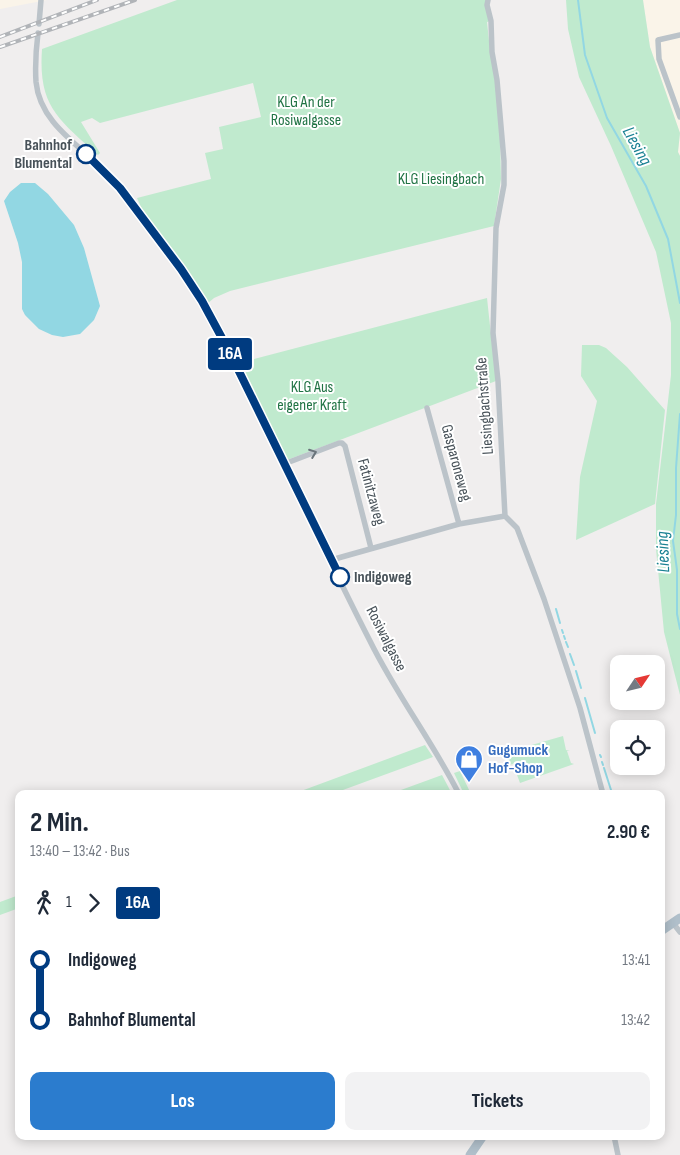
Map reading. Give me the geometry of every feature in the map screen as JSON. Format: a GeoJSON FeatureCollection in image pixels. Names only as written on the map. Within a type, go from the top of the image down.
{"type":"FeatureCollection","features":[{"type":"Feature","properties":{"kind":"main road"},"geometry":{"type":"LineString","coordinates":[[665,928],[676,921]]}},
{"type":"Feature","properties":{"kind":"main road"},"geometry":{"type":"LineString","coordinates":[[470,1155],[480,1140]]}},
{"type":"Feature","properties":{"kind":"street"},"geometry":{"type":"LineString","coordinates":[[38,24],[41,0]]}},
{"type":"Feature","properties":{"kind":"street","name":"Liesingbachstraße"},"geometry":{"type":"LineString","coordinates":[[488,0],[504,161],[504,185],[496,228],[493,333],[498,381],[505,516]]}},
{"type":"Feature","properties":{"kind":"street","name":"Rosiwalgasse"},"geometry":{"type":"LineString","coordinates":[[38,33],[36,83],[45,111],[57,127],[116,184],[188,279],[202,301],[229,351],[386,672],[439,756],[457,790]]}},
{"type":"Feature","properties":{"kind":"street"},"geometry":{"type":"LineString","coordinates":[[680,35],[658,40],[659,59],[680,117]]}},
{"type":"Feature","properties":{"kind":"street","name":"Gasparoneweg"},"geometry":{"type":"LineString","coordinates":[[428,408],[459,524]]}},
{"type":"Feature","properties":{"kind":"street","name":"Fatinitzaweg"},"geometry":{"type":"LineString","coordinates":[[284,464],[342,443],[372,548]]}},
{"type":"Feature","properties":{"kind":"street"},"geometry":{"type":"LineString","coordinates":[[331,560],[459,524],[505,516],[517,528],[542,593],[580,708],[601,790]]}},
{"type":"Feature","properties":{"kind":"street"},"geometry":{"type":"LineString","coordinates":[[676,921],[680,932]]}},
{"type":"Feature","properties":{"kind":"street"},"geometry":{"type":"LineString","coordinates":[[615,1140],[618,1155]]}},
{"type":"Feature","properties":{"kind":"shaded area"},"geometry":{"type":"Polygon","coordinates":[[[0,0],[47,0],[0,9],[0,0]]]}},
{"type":"Feature","properties":{"kind":"shaded area"},"geometry":{"type":"Polygon","coordinates":[[[643,0],[680,0],[680,133],[650,47],[643,0]]]}},
{"type":"Feature","properties":{"kind":"shaded area"},"geometry":{"type":"Polygon","coordinates":[[[680,133],[680,156],[678,152],[680,133]]]}},
{"type":"Feature","properties":{"kind":"green space"},"geometry":{"type":"Polygon","coordinates":[[[177,0],[488,0],[491,21],[487,22],[495,77],[500,135],[501,179],[494,226],[230,291],[214,298],[207,304],[141,207],[137,198],[211,179],[205,153],[223,149],[219,127],[261,117],[253,83],[100,123],[92,118],[81,122],[100,153],[98,155],[62,121],[47,98],[43,85],[42,49],[177,0]]]}},
{"type":"Feature","properties":{"kind":"green space"},"geometry":{"type":"Polygon","coordinates":[[[566,0],[643,0],[650,47],[680,133],[678,152],[680,156],[680,695],[664,632],[656,549],[656,504],[671,375],[671,323],[656,252],[611,146],[579,77],[568,29],[566,0]]]}},
{"type":"Feature","properties":{"kind":"green space","name":"KLG Aus eigener Kraft"},"geometry":{"type":"Polygon","coordinates":[[[487,298],[496,381],[287,460],[239,363],[487,298]]]}},
{"type":"Feature","properties":{"kind":"green space"},"geometry":{"type":"Polygon","coordinates":[[[582,345],[599,345],[606,348],[627,367],[665,410],[655,504],[576,540],[580,477],[597,401],[581,376],[582,345]]]}},
{"type":"Feature","properties":{"kind":"green space"},"geometry":{"type":"Polygon","coordinates":[[[563,736],[566,750],[570,751],[567,751],[571,763],[574,764],[520,783],[513,764],[509,765],[504,753],[563,736]]]}},
{"type":"Feature","properties":{"kind":"green space"},"geometry":{"type":"Polygon","coordinates":[[[425,745],[433,757],[343,790],[304,790],[425,745]]]}},
{"type":"Feature","properties":{"kind":"green space"},"geometry":{"type":"Polygon","coordinates":[[[460,771],[469,790],[462,790],[454,773],[460,771]]]}},
{"type":"Feature","properties":{"kind":"green space"},"geometry":{"type":"Polygon","coordinates":[[[442,775],[450,790],[401,790],[442,775]]]}},
{"type":"Feature","properties":{"kind":"green space"},"geometry":{"type":"Polygon","coordinates":[[[15,896],[15,909],[0,915],[0,902],[15,896]]]}},
{"type":"Feature","properties":{"kind":"water"},"geometry":{"type":"Polygon","coordinates":[[[21,183],[35,183],[48,194],[74,225],[84,248],[100,306],[94,320],[80,334],[63,337],[52,335],[39,329],[25,315],[22,309],[22,262],[18,243],[4,201],[10,192],[21,183]]]}},
{"type":"Feature","properties":{"kind":"waterway","name":"Liesing"},"geometry":{"type":"LineString","coordinates":[[578,0],[585,55],[607,118],[646,186],[668,239],[680,303]]}},
{"type":"Feature","properties":{"kind":"waterway","name":"Liesing"},"geometry":{"type":"LineString","coordinates":[[680,414],[676,468],[676,515],[673,541],[677,570],[677,614],[680,629]]}},
{"type":"Feature","properties":{"kind":"waterway"},"geometry":{"type":"LineString","coordinates":[[556,609],[560,623]]}},
{"type":"Feature","properties":{"kind":"waterway"},"geometry":{"type":"LineString","coordinates":[[566,642],[568,647]]}},
{"type":"Feature","properties":{"kind":"waterway"},"geometry":{"type":"LineString","coordinates":[[570,654],[574,665]]}},
{"type":"Feature","properties":{"kind":"waterway"},"geometry":{"type":"LineString","coordinates":[[576,671],[581,688]]}},
{"type":"Feature","properties":{"kind":"waterway"},"geometry":{"type":"LineString","coordinates":[[585,698],[595,733]]}},
{"type":"Feature","properties":{"kind":"waterway"},"geometry":{"type":"LineString","coordinates":[[604,768],[611,790]]}},
{"type":"Feature","properties":{"kind":"railway"},"geometry":{"type":"LineString","coordinates":[[0,37],[97,0]]}},
{"type":"Feature","properties":{"kind":"railway"},"geometry":{"type":"LineString","coordinates":[[0,47],[135,0]]}},
{"type":"Feature","properties":{"kind":"bus line","name":"16A"},"geometry":{"type":"LineString","coordinates":[[86,154],[120,188],[181,269],[202,301],[229,351],[340,577]]}},
{"type":"Feature","properties":{"kind":"place","name":"Bahnhof Blumental"},"geometry":{"type":"Point","coordinates":[86,154]}},
{"type":"Feature","properties":{"kind":"place","name":"Indigoweg"},"geometry":{"type":"Point","coordinates":[340,577]}},
{"type":"Feature","properties":{"kind":"place","name":"Gugumuck Hof-Shop"},"geometry":{"type":"Point","coordinates":[469,783]}},
{"type":"Feature","properties":{"kind":"park label","name":"KLG An der Rosiwalgasse"},"geometry":{"type":"Point","coordinates":[306,111]}},
{"type":"Feature","properties":{"kind":"park label","name":"KLG Liesingbach"},"geometry":{"type":"Point","coordinates":[441,179]}}]}
